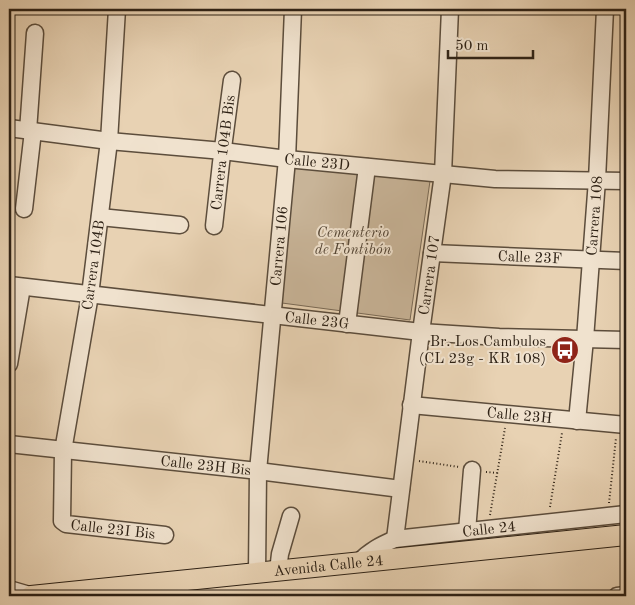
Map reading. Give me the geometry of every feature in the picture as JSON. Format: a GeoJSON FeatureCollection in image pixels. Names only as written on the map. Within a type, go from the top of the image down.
{"type":"FeatureCollection","features":[{"type":"Feature","properties":{"kind":"main road","name":"Avenida Calle 24"},"geometry":{"type":"LineString","coordinates":[[32,596],[626,535]]}},
{"type":"Feature","properties":{"kind":"street","name":"Carrera 104B"},"geometry":{"type":"LineString","coordinates":[[62,521],[63,451],[90,295],[110,141],[117,9]]}},
{"type":"Feature","properties":{"kind":"street","name":"Carrera 106"},"geometry":{"type":"LineString","coordinates":[[257,574],[258,471],[287,159],[293,9]]}},
{"type":"Feature","properties":{"kind":"street","name":"Carrera 107"},"geometry":{"type":"LineString","coordinates":[[395,539],[411,405],[443,174],[450,9]]}},
{"type":"Feature","properties":{"kind":"street","name":"Carrera 108"},"geometry":{"type":"LineString","coordinates":[[571,421],[585,339],[592,261],[605,9]]}},
{"type":"Feature","properties":{"kind":"street"},"geometry":{"type":"LineString","coordinates":[[24,208],[31,131],[35,33]]}},
{"type":"Feature","properties":{"kind":"street","name":"Carrera 104B Bis"},"geometry":{"type":"LineString","coordinates":[[214,226],[232,80]]}},
{"type":"Feature","properties":{"kind":"street","name":"Calle 23D"},"geometry":{"type":"LineString","coordinates":[[9,128],[110,141],[495,179],[626,180]]}},
{"type":"Feature","properties":{"kind":"street"},"geometry":{"type":"LineString","coordinates":[[347,324],[367,167]]}},
{"type":"Feature","properties":{"kind":"street"},"geometry":{"type":"LineString","coordinates":[[100,217],[180,225]]}},
{"type":"Feature","properties":{"kind":"street","name":"Calle 23F"},"geometry":{"type":"LineString","coordinates":[[432,253],[626,261]]}},
{"type":"Feature","properties":{"kind":"street"},"geometry":{"type":"LineString","coordinates":[[9,364],[15,286]]}},
{"type":"Feature","properties":{"kind":"street","name":"Calle 23G"},"geometry":{"type":"LineString","coordinates":[[15,286],[421,332],[499,337],[626,340]]}},
{"type":"Feature","properties":{"kind":"street","name":"Calle 23H"},"geometry":{"type":"LineString","coordinates":[[411,405],[622,425]]}},
{"type":"Feature","properties":{"kind":"street","name":"Calle 23H Bis"},"geometry":{"type":"LineString","coordinates":[[9,444],[258,471],[401,489]]}},
{"type":"Feature","properties":{"kind":"street"},"geometry":{"type":"LineString","coordinates":[[472,470],[460,532],[478,550]]}},
{"type":"Feature","properties":{"kind":"street","name":"Calle 24"},"geometry":{"type":"LineString","coordinates":[[358,563],[366,554],[395,539],[626,514]]}},
{"type":"Feature","properties":{"kind":"street"},"geometry":{"type":"LineString","coordinates":[[278,571],[280,554],[291,516]]}},
{"type":"Feature","properties":{"kind":"street","name":"Calle 23I Bis"},"geometry":{"type":"LineString","coordinates":[[62,521],[66,524],[165,535]]}},
{"type":"Feature","properties":{"kind":"street"},"geometry":{"type":"LineString","coordinates":[[9,589],[32,596]]}},
{"type":"Feature","properties":{"kind":"street"},"geometry":{"type":"LineString","coordinates":[[617,596],[626,595]]}},
{"type":"Feature","properties":{"kind":"path"},"geometry":{"type":"LineString","coordinates":[[487,529],[508,414]]}},
{"type":"Feature","properties":{"kind":"path"},"geometry":{"type":"LineString","coordinates":[[547,522],[571,421]]}},
{"type":"Feature","properties":{"kind":"path"},"geometry":{"type":"LineString","coordinates":[[607,516],[622,425]]}},
{"type":"Feature","properties":{"kind":"path"},"geometry":{"type":"LineString","coordinates":[[405,458],[498,473]]}},
{"type":"Feature","properties":{"kind":"green space","name":"Cementerio de Fontibón"},"geometry":{"type":"Polygon","coordinates":[[[291,166],[430,181],[410,320],[282,303],[291,166]]]}},
{"type":"Feature","properties":{"kind":"place","name":"Br. Los Cambulos (CL 23g - KR 108)"},"geometry":{"type":"Point","coordinates":[565,350]}}]}
